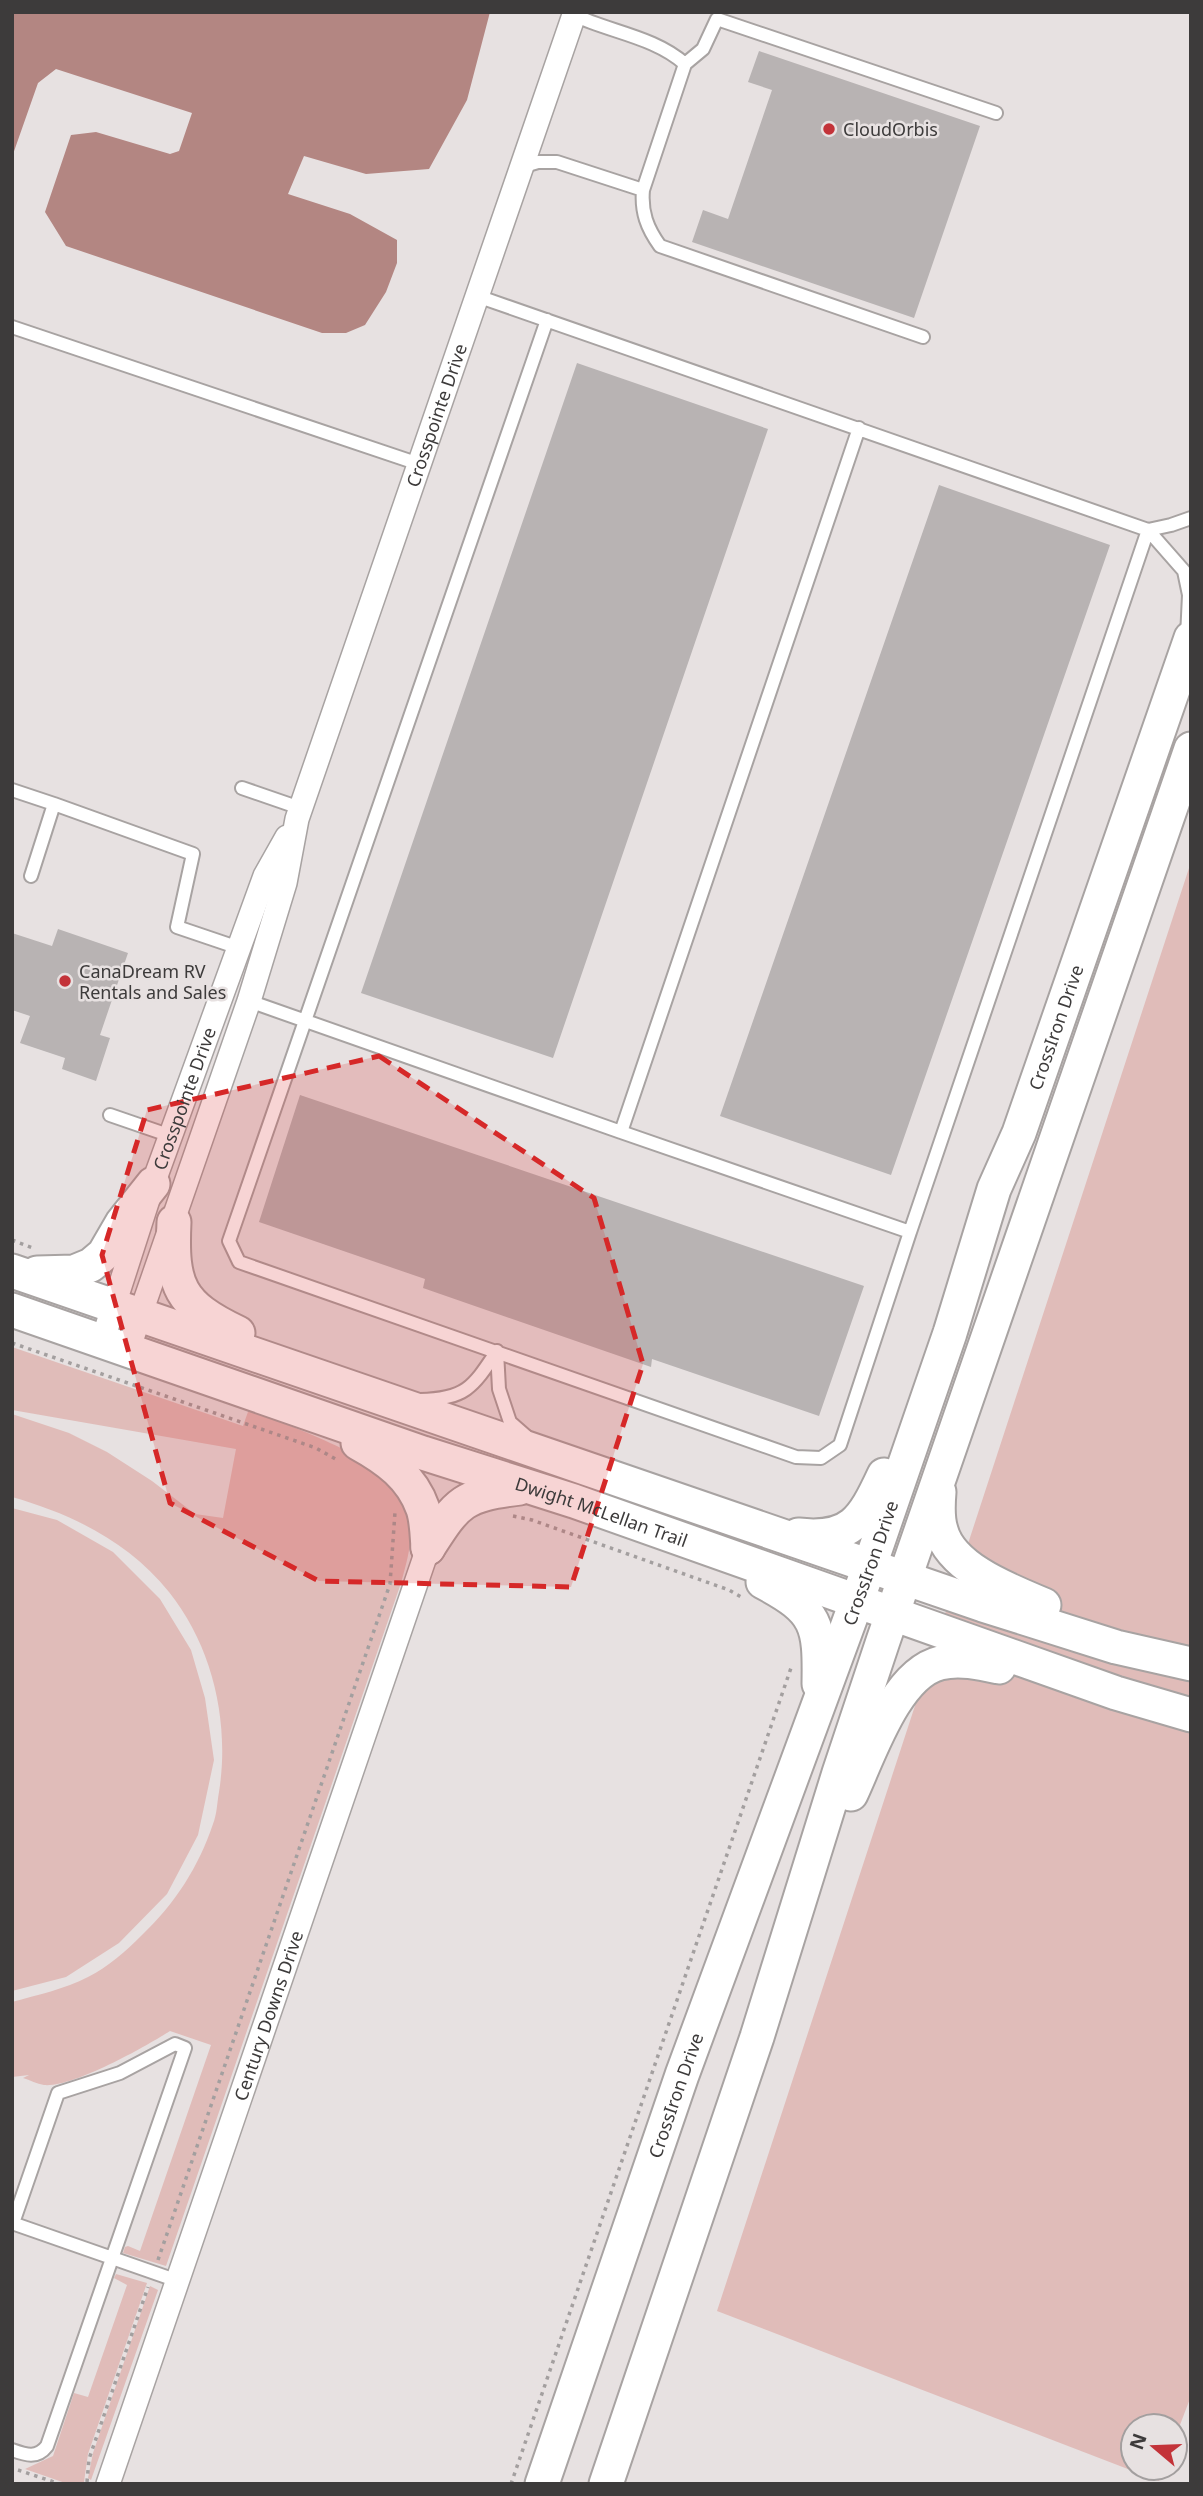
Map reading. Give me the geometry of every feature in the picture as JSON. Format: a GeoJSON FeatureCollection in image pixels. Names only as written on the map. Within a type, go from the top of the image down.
{"type":"FeatureCollection","features":[{"type":"Feature","properties":{"kind":"main road","name":"CrossIron Drive"},"geometry":{"type":"LineString","coordinates":[[542,2484],[720,1967],[819,1709],[870,1565],[950,1333],[994,1189],[1019,1133],[1188,645]]}},
{"type":"Feature","properties":{"kind":"main road","name":"CrossIron Drive"},"geometry":{"type":"LineString","coordinates":[[606,2484],[757,2037],[962,1406],[1191,748]]}},
{"type":"Feature","properties":{"kind":"main road"},"geometry":{"type":"LineString","coordinates":[[20,1263],[54,1274],[74,1272],[90,1265],[104,1254],[122,1223],[153,1184]]}},
{"type":"Feature","properties":{"kind":"main road"},"geometry":{"type":"LineString","coordinates":[[174,1222],[173,1255],[176,1275],[181,1291],[190,1303],[209,1320],[264,1346],[301,1370]]}},
{"type":"Feature","properties":{"kind":"main road"},"geometry":{"type":"LineString","coordinates":[[20,1263],[127,1310],[983,1605],[1116,1647],[1191,1664]]}},
{"type":"Feature","properties":{"kind":"main road","name":"Dwight McLellan Trail"},"geometry":{"type":"LineString","coordinates":[[12,1310],[293,1408],[574,1501],[1116,1693],[1191,1715]]}},
{"type":"Feature","properties":{"kind":"main road"},"geometry":{"type":"LineString","coordinates":[[293,1408],[383,1457],[401,1472],[406,1499],[424,1511],[428,1548]]}},
{"type":"Feature","properties":{"kind":"main road"},"geometry":{"type":"LineString","coordinates":[[773,1532],[822,1538],[855,1525],[868,1507],[895,1452],[917,1428]]}},
{"type":"Feature","properties":{"kind":"main road"},"geometry":{"type":"LineString","coordinates":[[940,1476],[938,1508],[941,1532],[965,1564],[998,1584],[1067,1616],[1116,1647]]}},
{"type":"Feature","properties":{"kind":"main road"},"geometry":{"type":"LineString","coordinates":[[428,1548],[457,1506],[476,1496],[527,1487]]}},
{"type":"Feature","properties":{"kind":"main road"},"geometry":{"type":"LineString","coordinates":[[717,1552],[782,1591],[804,1608],[819,1642],[819,1709]]}},
{"type":"Feature","properties":{"kind":"main road"},"geometry":{"type":"LineString","coordinates":[[805,1883],[898,1696],[917,1675],[938,1663],[956,1661],[986,1664],[1116,1693]]}},
{"type":"Feature","properties":{"kind":"main road"},"geometry":{"type":"LineString","coordinates":[[559,2484],[585,2410],[595,2368],[599,2316]]}},
{"type":"Feature","properties":{"kind":"street","name":"Crosspointe Drive"},"geometry":{"type":"LineString","coordinates":[[127,1310],[174,1222],[249,1001],[285,883],[299,813],[574,14]]}},
{"type":"Feature","properties":{"kind":"street","name":"Crosspointe Drive"},"geometry":{"type":"LineString","coordinates":[[127,1310],[153,1184],[265,876],[299,813]]}},
{"type":"Feature","properties":{"kind":"street"},"geometry":{"type":"LineString","coordinates":[[115,1346],[127,1310]]}},
{"type":"Feature","properties":{"kind":"street","name":"Century Downs Drive"},"geometry":{"type":"LineString","coordinates":[[108,2484],[428,1548]]}},
{"type":"Feature","properties":{"kind":"lane"},"geometry":{"type":"LineString","coordinates":[[574,14],[593,24],[658,46],[673,53],[685,64]]}},
{"type":"Feature","properties":{"kind":"lane"},"geometry":{"type":"LineString","coordinates":[[923,337],[660,246],[648,229],[642,204],[643,190],[685,64],[703,49],[717,19],[996,113]]}},
{"type":"Feature","properties":{"kind":"lane"},"geometry":{"type":"LineString","coordinates":[[520,167],[538,162],[556,162],[643,190]]}},
{"type":"Feature","properties":{"kind":"lane"},"geometry":{"type":"LineString","coordinates":[[477,296],[1148,530],[1184,571],[1189,595],[1188,645]]}},
{"type":"Feature","properties":{"kind":"lane"},"geometry":{"type":"LineString","coordinates":[[547,320],[229,1241],[239,1262],[796,1457],[821,1458],[841,1445],[1148,530]]}},
{"type":"Feature","properties":{"kind":"lane"},"geometry":{"type":"LineString","coordinates":[[12,327],[419,464]]}},
{"type":"Feature","properties":{"kind":"lane"},"geometry":{"type":"LineString","coordinates":[[621,1132],[859,428]]}},
{"type":"Feature","properties":{"kind":"lane"},"geometry":{"type":"LineString","coordinates":[[1148,530],[1191,518]]}},
{"type":"Feature","properties":{"kind":"lane"},"geometry":{"type":"LineString","coordinates":[[242,788],[299,813]]}},
{"type":"Feature","properties":{"kind":"lane"},"geometry":{"type":"LineString","coordinates":[[12,790],[193,854],[177,927],[239,948]]}},
{"type":"Feature","properties":{"kind":"lane"},"geometry":{"type":"LineString","coordinates":[[31,876],[54,804]]}},
{"type":"Feature","properties":{"kind":"lane"},"geometry":{"type":"LineString","coordinates":[[249,1001],[910,1233]]}},
{"type":"Feature","properties":{"kind":"lane"},"geometry":{"type":"LineString","coordinates":[[110,1115],[171,1136]]}},
{"type":"Feature","properties":{"kind":"lane"},"geometry":{"type":"LineString","coordinates":[[390,1400],[445,1399],[475,1384],[497,1351]]}},
{"type":"Feature","properties":{"kind":"lane"},"geometry":{"type":"LineString","coordinates":[[497,1351],[499,1389],[510,1422],[548,1454]]}},
{"type":"Feature","properties":{"kind":"lane"},"geometry":{"type":"LineString","coordinates":[[12,2450],[30,2456],[43,2452],[47,2446],[113,2258],[185,2048],[175,2044],[120,2073],[58,2093],[13,2223],[113,2258],[153,2272],[178,2281]]}},
{"type":"Feature","properties":{"kind":"path"},"geometry":{"type":"LineString","coordinates":[[12,1240],[20,1263]]}},
{"type":"Feature","properties":{"kind":"path"},"geometry":{"type":"LineString","coordinates":[[12,1343],[316,1448],[339,1461]]}},
{"type":"Feature","properties":{"kind":"path"},"geometry":{"type":"LineString","coordinates":[[86,2484],[89,2459],[390,1584],[406,1499]]}},
{"type":"Feature","properties":{"kind":"path"},"geometry":{"type":"LineString","coordinates":[[510,1516],[531,1520],[729,1590],[752,1603]]}},
{"type":"Feature","properties":{"kind":"path"},"geometry":{"type":"LineString","coordinates":[[511,2484],[795,1656]]}},
{"type":"Feature","properties":{"kind":"path"},"geometry":{"type":"LineString","coordinates":[[12,2468],[60,2484]]}},
{"type":"Feature","properties":{"kind":"highlighted area"},"geometry":{"type":"Polygon","coordinates":[[[379,1056],[594,1198],[643,1364],[571,1587],[319,1581],[170,1503],[102,1255],[147,1110],[379,1056]]]}},
{"type":"Feature","properties":{"kind":"shaded area"},"geometry":{"type":"Polygon","coordinates":[[[12,12],[490,12],[467,100],[429,169],[366,174],[304,156],[288,194],[350,214],[397,240],[397,263],[386,292],[365,325],[346,333],[322,333],[66,246],[45,212],[71,135],[96,132],[170,154],[179,151],[192,113],[56,69],[38,83],[12,157],[12,12]]]}},
{"type":"Feature","properties":{"kind":"shaded area"},"geometry":{"type":"Polygon","coordinates":[[[1191,862],[1191,2396],[1185,2412],[1119,2412],[1119,2466],[717,2311],[1191,862]]]}},
{"type":"Feature","properties":{"kind":"shaded area"},"geometry":{"type":"Polygon","coordinates":[[[12,1347],[243,1426],[249,1409],[307,1433],[355,1455],[392,1477],[402,1488],[409,1515],[410,1544],[401,1583],[166,2266],[123,2253],[128,2246],[140,2251],[211,2045],[170,2031],[127,2056],[90,2073],[72,2080],[44,2085],[23,2078],[29,2075],[12,2077],[12,2002],[70,1985],[103,1968],[154,1923],[185,1884],[201,1855],[215,1816],[222,1766],[220,1713],[215,1687],[197,1637],[169,1592],[153,1574],[118,1544],[98,1532],[56,1512],[12,1497],[12,1414],[69,1433],[107,1452],[152,1481],[195,1514],[223,1518],[236,1449],[12,1410],[12,1347]]]}},
{"type":"Feature","properties":{"kind":"shaded area"},"geometry":{"type":"Polygon","coordinates":[[[12,1508],[57,1520],[113,1552],[160,1599],[191,1650],[205,1698],[214,1760],[198,1835],[167,1894],[119,1943],[66,1977],[12,1991],[12,1508]]]}},
{"type":"Feature","properties":{"kind":"shaded area"},"geometry":{"type":"Polygon","coordinates":[[[116,2274],[147,2283],[88,2454],[84,2482],[68,2484],[25,2469],[53,2456],[74,2393],[88,2397],[127,2285],[114,2278],[116,2274]]]}},
{"type":"Feature","properties":{"kind":"shaded area"},"geometry":{"type":"Polygon","coordinates":[[[150,2286],[158,2290],[91,2480],[88,2478],[93,2453],[150,2286]]]}},
{"type":"Feature","properties":{"kind":"building"},"geometry":{"type":"Polygon","coordinates":[[[759,51],[980,126],[914,318],[692,242],[703,210],[728,219],[772,90],[748,82],[759,51]]]}},
{"type":"Feature","properties":{"kind":"building"},"geometry":{"type":"Polygon","coordinates":[[[577,363],[768,429],[553,1058],[361,993],[577,363]]]}},
{"type":"Feature","properties":{"kind":"building"},"geometry":{"type":"Polygon","coordinates":[[[939,485],[1110,545],[891,1175],[720,1116],[939,485]]]}},
{"type":"Feature","properties":{"kind":"building","name":"CanaDream RV Rentals and Sales"},"geometry":{"type":"Polygon","coordinates":[[[58,929],[128,953],[100,1035],[110,1038],[96,1081],[62,1069],[65,1058],[20,1043],[30,1016],[12,1010],[12,933],[52,946],[58,929]]]}},
{"type":"Feature","properties":{"kind":"building"},"geometry":{"type":"Polygon","coordinates":[[[300,1095],[864,1286],[819,1416],[652,1359],[651,1367],[423,1288],[425,1279],[259,1222],[300,1095]]]}},
{"type":"Feature","properties":{"kind":"place","name":"CloudOrbis"},"geometry":{"type":"Point","coordinates":[829,129]}},
{"type":"Feature","properties":{"kind":"place","name":"CanaDream RV Rentals and Sales"},"geometry":{"type":"Point","coordinates":[65,981]}}]}
